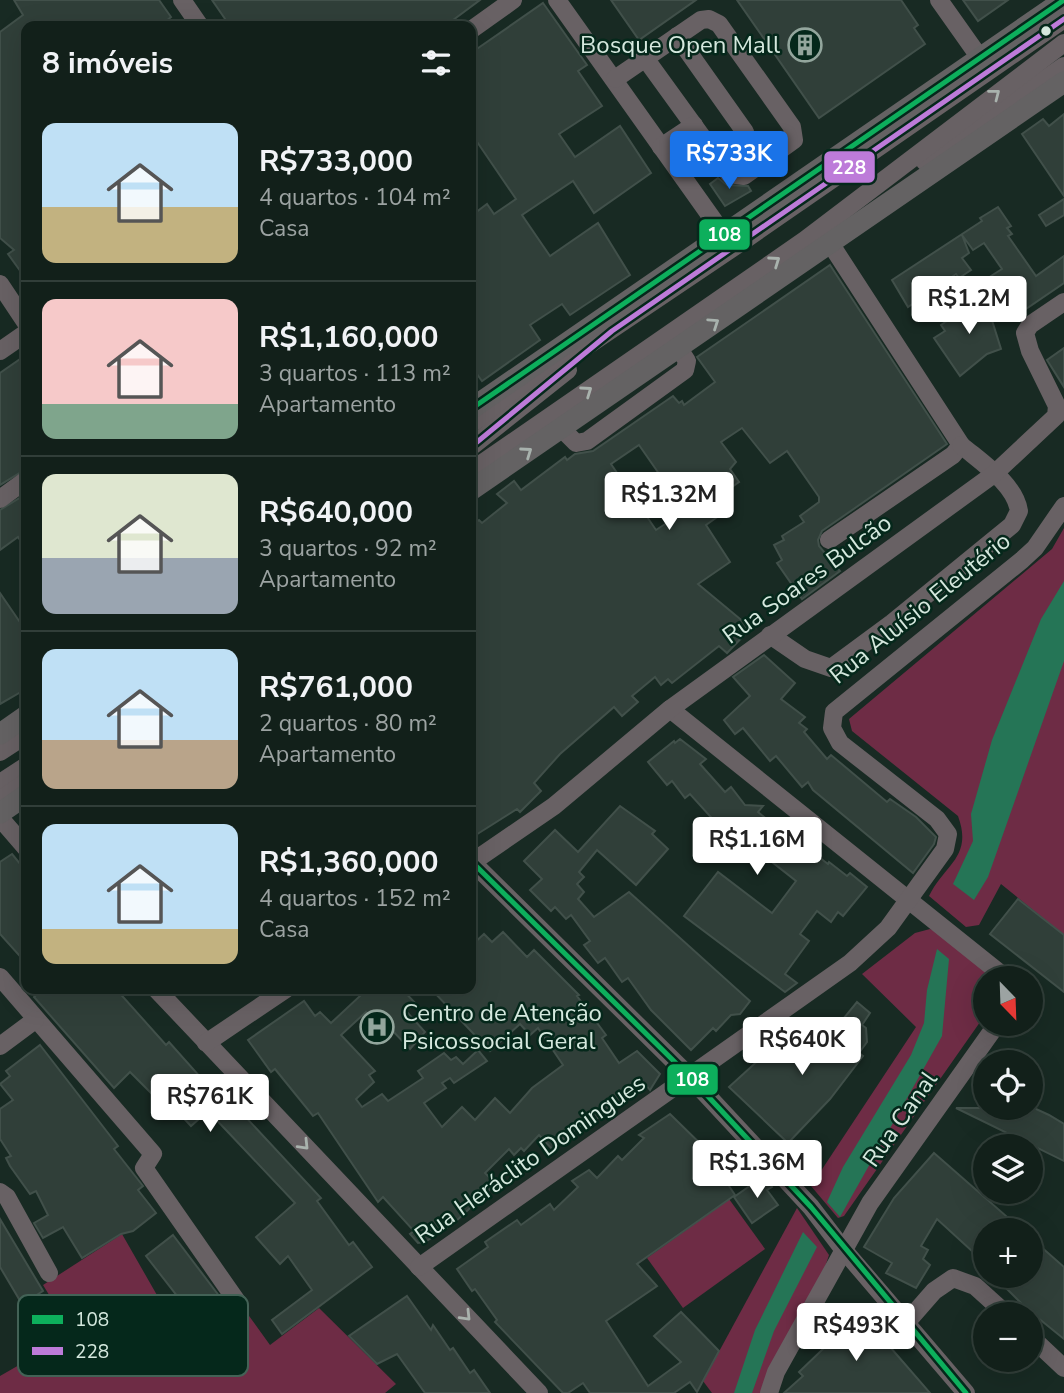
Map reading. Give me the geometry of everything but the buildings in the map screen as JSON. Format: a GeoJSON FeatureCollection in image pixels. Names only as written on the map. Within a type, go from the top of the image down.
{"type":"FeatureCollection","features":[{"type":"Feature","properties":{"kind":"main road"},"geometry":{"type":"LineString","coordinates":[[476,406],[1064,0]]}},
{"type":"Feature","properties":{"kind":"main road"},"geometry":{"type":"LineString","coordinates":[[476,487],[1064,82]]}},
{"type":"Feature","properties":{"kind":"main road"},"geometry":{"type":"LineString","coordinates":[[0,734],[21,719]]}},
{"type":"Feature","properties":{"kind":"main road"},"geometry":{"type":"LineString","coordinates":[[0,816],[21,799]]}},
{"type":"Feature","properties":{"kind":"street"},"geometry":{"type":"LineString","coordinates":[[182,0],[197,21]]}},
{"type":"Feature","properties":{"kind":"street"},"geometry":{"type":"LineString","coordinates":[[476,26],[513,0]]}},
{"type":"Feature","properties":{"kind":"street"},"geometry":{"type":"LineString","coordinates":[[557,0],[724,235]]}},
{"type":"Feature","properties":{"kind":"street"},"geometry":{"type":"LineString","coordinates":[[939,0],[980,58]]}},
{"type":"Feature","properties":{"kind":"street"},"geometry":{"type":"LineString","coordinates":[[615,79],[645,58],[677,36],[701,20],[709,19],[719,24],[795,135],[794,140],[744,176],[729,174],[645,58]]}},
{"type":"Feature","properties":{"kind":"street"},"geometry":{"type":"LineString","coordinates":[[476,421],[612,331],[1064,19]]}},
{"type":"Feature","properties":{"kind":"street"},"geometry":{"type":"LineString","coordinates":[[677,36],[745,132]]}},
{"type":"Feature","properties":{"kind":"street"},"geometry":{"type":"LineString","coordinates":[[476,468],[805,240],[1064,43]]}},
{"type":"Feature","properties":{"kind":"street"},"geometry":{"type":"LineString","coordinates":[[805,240],[888,188],[1064,66]]}},
{"type":"Feature","properties":{"kind":"street"},"geometry":{"type":"LineString","coordinates":[[661,147],[694,125]]}},
{"type":"Feature","properties":{"kind":"street"},"geometry":{"type":"LineString","coordinates":[[770,635],[805,659],[824,668],[845,659],[1018,518],[1018,505],[994,474],[961,445],[830,243]]}},
{"type":"Feature","properties":{"kind":"street"},"geometry":{"type":"LineString","coordinates":[[0,284],[21,316]]}},
{"type":"Feature","properties":{"kind":"street","name":"Rua Soares Bulcão"},"geometry":{"type":"LineString","coordinates":[[476,859],[554,806],[670,709],[994,474],[1056,416],[1054,397],[1030,351],[1025,333],[1030,325],[1064,302]]}},
{"type":"Feature","properties":{"kind":"street"},"geometry":{"type":"LineString","coordinates":[[476,443],[612,331]]}},
{"type":"Feature","properties":{"kind":"street"},"geometry":{"type":"LineString","coordinates":[[0,351],[21,336]]}},
{"type":"Feature","properties":{"kind":"street"},"geometry":{"type":"LineString","coordinates":[[829,540],[953,455],[961,445]]}},
{"type":"Feature","properties":{"kind":"street"},"geometry":{"type":"LineString","coordinates":[[0,499],[21,484]]}},
{"type":"Feature","properties":{"kind":"street","name":"Rua Aluísio Eleutério"},"geometry":{"type":"LineString","coordinates":[[907,901],[945,849],[948,834],[937,820],[841,743],[832,728],[834,712],[1022,560],[1035,548],[1064,506]]}},
{"type":"Feature","properties":{"kind":"street"},"geometry":{"type":"LineString","coordinates":[[670,709],[992,966]]}},
{"type":"Feature","properties":{"kind":"street"},"geometry":{"type":"LineString","coordinates":[[0,752],[21,737]]}},
{"type":"Feature","properties":{"kind":"street"},"geometry":{"type":"LineString","coordinates":[[0,783],[21,769]]}},
{"type":"Feature","properties":{"kind":"street"},"geometry":{"type":"LineString","coordinates":[[0,800],[21,785]]}},
{"type":"Feature","properties":{"kind":"street"},"geometry":{"type":"LineString","coordinates":[[0,816],[21,842]]}},
{"type":"Feature","properties":{"kind":"street"},"geometry":{"type":"LineString","coordinates":[[476,867],[690,1077],[811,1207],[843,1250],[966,1393]]}},
{"type":"Feature","properties":{"kind":"street","name":"Rua Heráclito Domingues"},"geometry":{"type":"LineString","coordinates":[[419,1267],[873,945],[907,901]]}},
{"type":"Feature","properties":{"kind":"street"},"geometry":{"type":"LineString","coordinates":[[0,977],[34,1020],[153,1154],[144,1168],[232,1295]]}},
{"type":"Feature","properties":{"kind":"street"},"geometry":{"type":"LineString","coordinates":[[161,994],[539,1393]]}},
{"type":"Feature","properties":{"kind":"street"},"geometry":{"type":"LineString","coordinates":[[206,1043],[279,994]]}},
{"type":"Feature","properties":{"kind":"street"},"geometry":{"type":"LineString","coordinates":[[0,1046],[34,1020]]}},
{"type":"Feature","properties":{"kind":"street","name":"Rua Canal"},"geometry":{"type":"LineString","coordinates":[[769,1393],[776,1372],[870,1203],[988,1036]]}},
{"type":"Feature","properties":{"kind":"street"},"geometry":{"type":"LineString","coordinates":[[0,1192],[6,1196],[49,1273]]}},
{"type":"Feature","properties":{"kind":"street"},"geometry":{"type":"LineString","coordinates":[[906,1323],[933,1291],[954,1278],[975,1286],[993,1302]]}},
{"type":"Feature","properties":{"kind":"street"},"geometry":{"type":"LineString","coordinates":[[1043,1348],[1064,1368]]}},
{"type":"Feature","properties":{"kind":"shaded area"},"geometry":{"type":"Polygon","coordinates":[[[1064,528],[1064,935],[1001,884],[979,925],[966,927],[929,896],[960,851],[962,830],[958,816],[852,731],[849,719],[1052,549],[1064,528]]]}},
{"type":"Feature","properties":{"kind":"shaded area"},"geometry":{"type":"Polygon","coordinates":[[[1064,581],[1064,661],[988,877],[974,900],[953,884],[973,841],[971,814],[992,740],[1041,619],[1064,581]]]}},
{"type":"Feature","properties":{"kind":"shaded area"},"geometry":{"type":"Polygon","coordinates":[[[930,929],[942,934],[981,966],[973,966],[973,1032],[844,1216],[838,1218],[811,1186],[916,1027],[862,974],[915,933],[930,929]]]}},
{"type":"Feature","properties":{"kind":"shaded area"},"geometry":{"type":"Polygon","coordinates":[[[937,949],[949,959],[942,1036],[840,1217],[827,1202],[843,1167],[911,1055],[924,1023],[927,990],[937,949]]]}},
{"type":"Feature","properties":{"kind":"shaded area"},"geometry":{"type":"Polygon","coordinates":[[[729,1199],[765,1249],[683,1308],[647,1258],[729,1199]]]}},
{"type":"Feature","properties":{"kind":"shaded area"},"geometry":{"type":"Polygon","coordinates":[[[797,1208],[829,1255],[824,1270],[762,1393],[712,1393],[703,1381],[797,1208]]]}},
{"type":"Feature","properties":{"kind":"shaded area"},"geometry":{"type":"Polygon","coordinates":[[[803,1232],[817,1247],[774,1331],[752,1393],[734,1393],[755,1330],[803,1232]]]}},
{"type":"Feature","properties":{"kind":"shaded area"},"geometry":{"type":"Polygon","coordinates":[[[122,1234],[157,1295],[49,1295],[43,1285],[122,1234]]]}},
{"type":"Feature","properties":{"kind":"shaded area"},"geometry":{"type":"Polygon","coordinates":[[[319,1308],[396,1384],[385,1393],[0,1393],[0,1376],[18,1366],[18,1376],[248,1376],[248,1315],[270,1345],[319,1308]]]}},
{"type":"Feature","properties":{"kind":"transit line","name":"108"},"geometry":{"type":"LineString","coordinates":[[476,406],[1064,0]]}},
{"type":"Feature","properties":{"kind":"transit line","name":"228"},"geometry":{"type":"LineString","coordinates":[[476,443],[612,331],[1064,19]]}},
{"type":"Feature","properties":{"kind":"transit line","name":"108"},"geometry":{"type":"LineString","coordinates":[[476,866],[690,1077],[811,1207],[966,1393]]}},
{"type":"Feature","properties":{"kind":"place","name":"Bosque Open Mall"},"geometry":{"type":"Point","coordinates":[805,45]}},
{"type":"Feature","properties":{"kind":"place","name":"Centro de Atenção Psicossocial Geral"},"geometry":{"type":"Point","coordinates":[377,1027]}}]}
